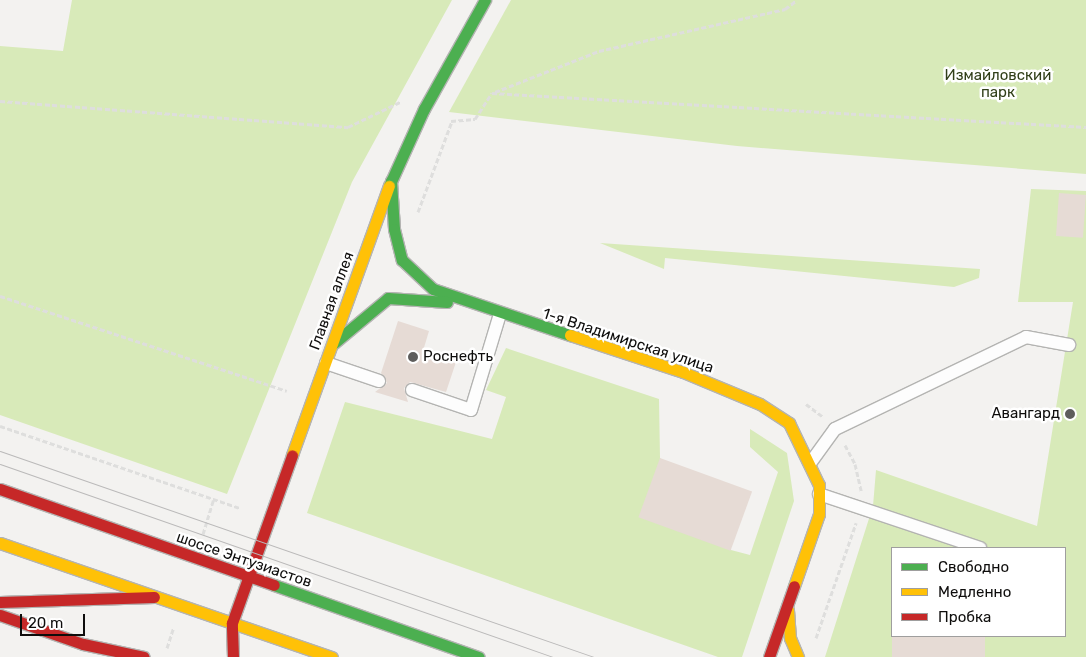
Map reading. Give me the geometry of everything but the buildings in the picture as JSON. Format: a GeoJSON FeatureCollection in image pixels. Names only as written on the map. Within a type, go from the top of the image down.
{"type":"FeatureCollection","features":[{"type":"Feature","properties":{"kind":"main road","name":"Главная аллея"},"geometry":{"type":"LineString","coordinates":[[232,623],[392,181],[424,109],[485,0]]}},
{"type":"Feature","properties":{"kind":"main road","name":"1-я Владимирская улица"},"geometry":{"type":"LineString","coordinates":[[392,181],[394,228],[402,260],[433,289],[500,314],[683,372],[760,404],[790,423],[811,462],[819,494],[819,514],[769,657]]}},
{"type":"Feature","properties":{"kind":"main road","name":"1-я Владимирская улица"},"geometry":{"type":"LineString","coordinates":[[333,344],[388,298],[424,297],[500,314]]}},
{"type":"Feature","properties":{"kind":"main road","name":"шоссе Энтузиастов"},"geometry":{"type":"LineString","coordinates":[[0,489],[479,657]]}},
{"type":"Feature","properties":{"kind":"main road"},"geometry":{"type":"LineString","coordinates":[[0,543],[332,657]]}},
{"type":"Feature","properties":{"kind":"main road"},"geometry":{"type":"LineString","coordinates":[[0,602],[154,597]]}},
{"type":"Feature","properties":{"kind":"main road"},"geometry":{"type":"LineString","coordinates":[[787,607],[790,638],[798,657]]}},
{"type":"Feature","properties":{"kind":"main road"},"geometry":{"type":"LineString","coordinates":[[0,615],[83,644],[144,657]]}},
{"type":"Feature","properties":{"kind":"main road"},"geometry":{"type":"LineString","coordinates":[[232,623],[233,657]]}},
{"type":"Feature","properties":{"kind":"lane"},"geometry":{"type":"LineString","coordinates":[[412,390],[471,410],[500,314]]}},
{"type":"Feature","properties":{"kind":"lane"},"geometry":{"type":"LineString","coordinates":[[811,462],[835,429],[1026,337],[1069,345]]}},
{"type":"Feature","properties":{"kind":"lane"},"geometry":{"type":"LineString","coordinates":[[326,363],[379,381]]}},
{"type":"Feature","properties":{"kind":"lane"},"geometry":{"type":"LineString","coordinates":[[819,494],[977,547]]}},
{"type":"Feature","properties":{"kind":"path"},"geometry":{"type":"LineString","coordinates":[[445,118],[475,119],[492,93],[599,51],[785,9],[797,0]]}},
{"type":"Feature","properties":{"kind":"path"},"geometry":{"type":"LineString","coordinates":[[492,93],[1086,127]]}},
{"type":"Feature","properties":{"kind":"path"},"geometry":{"type":"LineString","coordinates":[[0,101],[348,127],[406,100]]}},
{"type":"Feature","properties":{"kind":"path"},"geometry":{"type":"LineString","coordinates":[[0,296],[287,391]]}},
{"type":"Feature","properties":{"kind":"path"},"geometry":{"type":"LineString","coordinates":[[0,426],[239,508]]}},
{"type":"Feature","properties":{"kind":"path"},"geometry":{"type":"LineString","coordinates":[[201,542],[214,499]]}},
{"type":"Feature","properties":{"kind":"path"},"geometry":{"type":"LineString","coordinates":[[167,648],[174,625]]}},
{"type":"Feature","properties":{"kind":"green space"},"geometry":{"type":"Polygon","coordinates":[[[72,0],[452,0],[352,182],[227,494],[0,415],[0,46],[63,51],[72,0]]]}},
{"type":"Feature","properties":{"kind":"green space","name":"Измайловский парк"},"geometry":{"type":"Polygon","coordinates":[[[511,0],[1086,0],[1086,174],[737,146],[449,112],[511,0]]]}},
{"type":"Feature","properties":{"kind":"green space"},"geometry":{"type":"Polygon","coordinates":[[[1031,189],[1086,191],[1086,657],[825,657],[873,506],[876,470],[1037,526],[1073,302],[1018,302],[1031,189]]]}},
{"type":"Feature","properties":{"kind":"green space"},"geometry":{"type":"Polygon","coordinates":[[[600,243],[980,269],[979,278],[954,287],[665,258],[664,269],[600,243]]]}},
{"type":"Feature","properties":{"kind":"green space"},"geometry":{"type":"Polygon","coordinates":[[[506,348],[659,399],[660,458],[731,550],[750,555],[778,472],[750,447],[750,429],[787,453],[794,501],[742,657],[718,657],[307,513],[345,402],[492,439],[506,397],[486,390],[506,348]]]}},
{"type":"Feature","properties":{"kind":"tram line"},"geometry":{"type":"LineString","coordinates":[[0,451],[594,657]]}},
{"type":"Feature","properties":{"kind":"tram line"},"geometry":{"type":"LineString","coordinates":[[0,464],[553,657]]}},
{"type":"Feature","properties":{"kind":"traffic: fast"},"geometry":{"type":"LineString","coordinates":[[389,186],[424,109],[485,0]]}},
{"type":"Feature","properties":{"kind":"traffic: fast"},"geometry":{"type":"LineString","coordinates":[[391,181],[394,229],[402,260],[433,289],[570,335]]}},
{"type":"Feature","properties":{"kind":"traffic: fast"},"geometry":{"type":"LineString","coordinates":[[334,343],[388,298],[447,302]]}},
{"type":"Feature","properties":{"kind":"traffic: fast"},"geometry":{"type":"LineString","coordinates":[[274,585],[479,657]]}},
{"type":"Feature","properties":{"kind":"traffic: slow"},"geometry":{"type":"LineString","coordinates":[[292,455],[389,186]]}},
{"type":"Feature","properties":{"kind":"traffic: slow"},"geometry":{"type":"LineString","coordinates":[[570,335],[683,372],[760,404],[789,423],[819,485],[819,514],[794,586]]}},
{"type":"Feature","properties":{"kind":"traffic: slow"},"geometry":{"type":"LineString","coordinates":[[0,543],[332,657]]}},
{"type":"Feature","properties":{"kind":"traffic: slow"},"geometry":{"type":"LineString","coordinates":[[788,610],[790,638],[798,657]]}},
{"type":"Feature","properties":{"kind":"traffic: jam"},"geometry":{"type":"LineString","coordinates":[[233,657],[232,623],[292,455]]}},
{"type":"Feature","properties":{"kind":"traffic: jam"},"geometry":{"type":"LineString","coordinates":[[0,489],[274,585]]}},
{"type":"Feature","properties":{"kind":"traffic: jam"},"geometry":{"type":"LineString","coordinates":[[769,657],[794,586]]}},
{"type":"Feature","properties":{"kind":"traffic: jam"},"geometry":{"type":"LineString","coordinates":[[0,602],[154,597]]}},
{"type":"Feature","properties":{"kind":"traffic: jam"},"geometry":{"type":"LineString","coordinates":[[0,615],[83,644],[144,657]]}},
{"type":"Feature","properties":{"kind":"place","name":"Роснефть"},"geometry":{"type":"Point","coordinates":[413,357]}},
{"type":"Feature","properties":{"kind":"place","name":"Авангард"},"geometry":{"type":"Point","coordinates":[1070,414]}}]}
